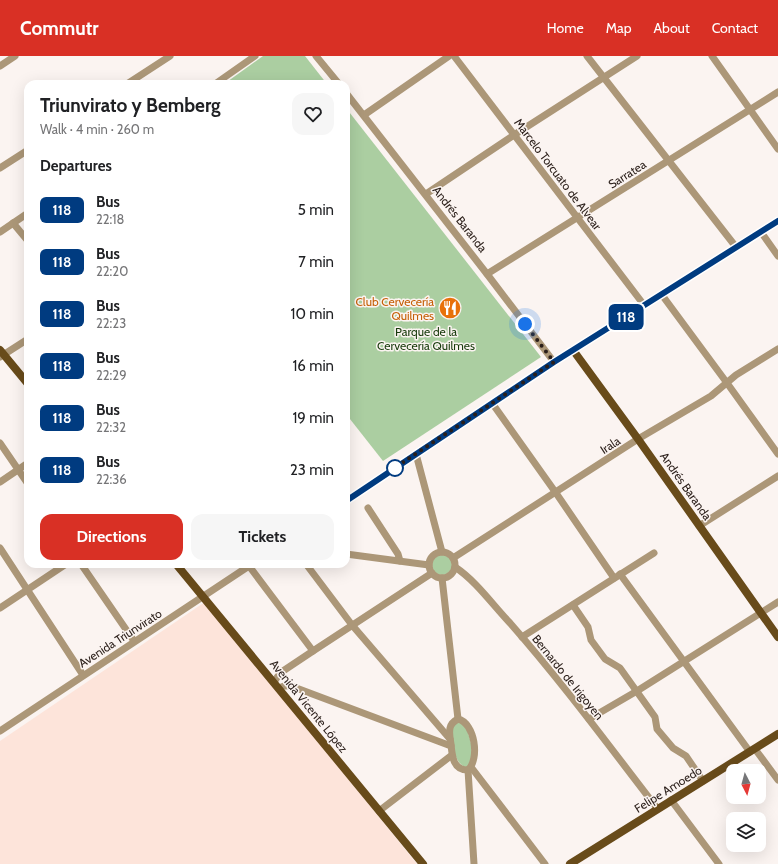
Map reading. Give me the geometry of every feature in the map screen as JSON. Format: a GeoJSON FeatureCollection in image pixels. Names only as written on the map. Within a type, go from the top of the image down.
{"type":"FeatureCollection","features":[{"type":"Feature","properties":{"kind":"main road","name":"Andrés Baranda"},"geometry":{"type":"LineString","coordinates":[[573,350],[778,637]]}},
{"type":"Feature","properties":{"kind":"main road"},"geometry":{"type":"LineString","coordinates":[[1,354],[24,380]]}},
{"type":"Feature","properties":{"kind":"main road","name":"Avenida Vicente López"},"geometry":{"type":"LineString","coordinates":[[179,568],[423,864]]}},
{"type":"Feature","properties":{"kind":"main road","name":"Felipe Amoedo"},"geometry":{"type":"LineString","coordinates":[[570,864],[670,800],[778,734]]}},
{"type":"Feature","properties":{"kind":"street"},"geometry":{"type":"LineString","coordinates":[[0,64],[6,56]]}},
{"type":"Feature","properties":{"kind":"street"},"geometry":{"type":"LineString","coordinates":[[0,64],[15,56]]}},
{"type":"Feature","properties":{"kind":"street"},"geometry":{"type":"LineString","coordinates":[[133,80],[170,56]]}},
{"type":"Feature","properties":{"kind":"street"},"geometry":{"type":"LineString","coordinates":[[221,80],[255,56]]}},
{"type":"Feature","properties":{"kind":"street"},"geometry":{"type":"LineString","coordinates":[[316,56],[336,80]]}},
{"type":"Feature","properties":{"kind":"street"},"geometry":{"type":"LineString","coordinates":[[364,115],[449,56]]}},
{"type":"Feature","properties":{"kind":"street","name":"Marcelo Torcuato de Alvear"},"geometry":{"type":"LineString","coordinates":[[454,56],[644,305]]}},
{"type":"Feature","properties":{"kind":"street"},"geometry":{"type":"LineString","coordinates":[[587,56],[736,247]]}},
{"type":"Feature","properties":{"kind":"street"},"geometry":{"type":"LineString","coordinates":[[426,194],[514,135],[637,56]]}},
{"type":"Feature","properties":{"kind":"street"},"geometry":{"type":"LineString","coordinates":[[712,56],[778,149]]}},
{"type":"Feature","properties":{"kind":"street","name":"Sarratea"},"geometry":{"type":"LineString","coordinates":[[488,274],[778,92]]}},
{"type":"Feature","properties":{"kind":"street","name":"Andrés Baranda"},"geometry":{"type":"LineString","coordinates":[[350,98],[488,274],[554,362]]}},
{"type":"Feature","properties":{"kind":"street"},"geometry":{"type":"LineString","coordinates":[[0,168],[24,153]]}},
{"type":"Feature","properties":{"kind":"street"},"geometry":{"type":"LineString","coordinates":[[0,232],[24,216]]}},
{"type":"Feature","properties":{"kind":"street"},"geometry":{"type":"LineString","coordinates":[[350,498],[554,362],[778,221]]}},
{"type":"Feature","properties":{"kind":"street"},"geometry":{"type":"LineString","coordinates":[[13,223],[24,236]]}},
{"type":"Feature","properties":{"kind":"street"},"geometry":{"type":"LineString","coordinates":[[761,232],[778,256]]}},
{"type":"Feature","properties":{"kind":"street"},"geometry":{"type":"LineString","coordinates":[[662,295],[778,454]]}},
{"type":"Feature","properties":{"kind":"street"},"geometry":{"type":"LineString","coordinates":[[1,354],[24,341]]}},
{"type":"Feature","properties":{"kind":"street","name":"Irala"},"geometry":{"type":"LineString","coordinates":[[453,558],[638,439],[711,396],[736,375],[778,349]]}},
{"type":"Feature","properties":{"kind":"street"},"geometry":{"type":"LineString","coordinates":[[492,403],[617,576],[752,750],[778,780]]}},
{"type":"Feature","properties":{"kind":"street"},"geometry":{"type":"LineString","coordinates":[[0,443],[24,478]]}},
{"type":"Feature","properties":{"kind":"street"},"geometry":{"type":"LineString","coordinates":[[416,454],[442,552]]}},
{"type":"Feature","properties":{"kind":"street"},"geometry":{"type":"LineString","coordinates":[[0,482],[24,466]]}},
{"type":"Feature","properties":{"kind":"street"},"geometry":{"type":"LineString","coordinates":[[699,526],[778,476]]}},
{"type":"Feature","properties":{"kind":"street"},"geometry":{"type":"LineString","coordinates":[[368,508],[398,554],[400,561]]}},
{"type":"Feature","properties":{"kind":"street"},"geometry":{"type":"LineString","coordinates":[[0,548],[83,675]]}},
{"type":"Feature","properties":{"kind":"street"},"geometry":{"type":"LineString","coordinates":[[438,552],[450,555],[453,558],[455,567],[450,574],[442,578],[435,576],[432,573],[429,565],[431,557],[438,552]]}},
{"type":"Feature","properties":{"kind":"street"},"geometry":{"type":"LineString","coordinates":[[522,637],[654,553]]}},
{"type":"Feature","properties":{"kind":"street"},"geometry":{"type":"LineString","coordinates":[[350,555],[429,565]]}},
{"type":"Feature","properties":{"kind":"street","name":"Bernardo de Irigoyen"},"geometry":{"type":"LineString","coordinates":[[455,567],[469,578],[522,637],[589,719],[658,808]]}},
{"type":"Feature","properties":{"kind":"street"},"geometry":{"type":"LineString","coordinates":[[0,608],[60,568]]}},
{"type":"Feature","properties":{"kind":"street"},"geometry":{"type":"LineString","coordinates":[[85,568],[134,641]]}},
{"type":"Feature","properties":{"kind":"street","name":"Avenida Triunvirato"},"geometry":{"type":"LineString","coordinates":[[0,731],[245,568]]}},
{"type":"Feature","properties":{"kind":"street"},"geometry":{"type":"LineString","coordinates":[[252,568],[312,651]]}},
{"type":"Feature","properties":{"kind":"street"},"geometry":{"type":"LineString","coordinates":[[310,568],[352,625],[450,742]]}},
{"type":"Feature","properties":{"kind":"street"},"geometry":{"type":"LineString","coordinates":[[432,573],[280,673],[276,685],[291,686],[450,742]]}},
{"type":"Feature","properties":{"kind":"street"},"geometry":{"type":"LineString","coordinates":[[442,578],[458,719]]}},
{"type":"Feature","properties":{"kind":"street"},"geometry":{"type":"LineString","coordinates":[[589,719],[684,662],[778,602]]}},
{"type":"Feature","properties":{"kind":"street"},"geometry":{"type":"LineString","coordinates":[[573,605],[588,627],[592,640],[605,659],[620,668],[655,717],[657,729],[673,748],[686,756],[703,781]]}},
{"type":"Feature","properties":{"kind":"street"},"geometry":{"type":"LineString","coordinates":[[458,719],[450,728],[452,755],[457,766],[464,770],[470,768]]}},
{"type":"Feature","properties":{"kind":"street"},"geometry":{"type":"LineString","coordinates":[[458,719],[464,721],[468,725],[472,734],[475,752],[473,763],[470,768],[474,864]]}},
{"type":"Feature","properties":{"kind":"street"},"geometry":{"type":"LineString","coordinates":[[379,811],[452,755]]}},
{"type":"Feature","properties":{"kind":"street"},"geometry":{"type":"LineString","coordinates":[[470,768],[545,864]]}},
{"type":"Feature","properties":{"kind":"street"},"geometry":{"type":"LineString","coordinates":[[670,800],[719,864]]}},
{"type":"Feature","properties":{"kind":"shaded area"},"geometry":{"type":"Polygon","coordinates":[[[205,602],[417,864],[0,864],[0,741],[205,602]]]}},
{"type":"Feature","properties":{"kind":"green space"},"geometry":{"type":"Polygon","coordinates":[[[263,56],[305,56],[324,80],[230,80],[263,56]]]}},
{"type":"Feature","properties":{"kind":"green space","name":"Parque de la Cervecería Quilmes"},"geometry":{"type":"Polygon","coordinates":[[[350,113],[541,357],[383,461],[350,419],[350,113]]]}},
{"type":"Feature","properties":{"kind":"green space"},"geometry":{"type":"Polygon","coordinates":[[[438,555],[446,555],[452,561],[452,569],[446,575],[438,575],[432,569],[432,561],[438,555]]]}},
{"type":"Feature","properties":{"kind":"green space"},"geometry":{"type":"Polygon","coordinates":[[[458,721],[466,726],[471,743],[472,758],[467,767],[463,766],[459,762],[452,743],[454,725],[458,721]]]}},
{"type":"Feature","properties":{"kind":"bus line","name":"118"},"geometry":{"type":"LineString","coordinates":[[350,498],[554,362],[778,221]]}},
{"type":"Feature","properties":{"kind":"place","name":"Club Cervecería Quilmes"},"geometry":{"type":"Point","coordinates":[450,308]}},
{"type":"Feature","properties":{"kind":"route"},"geometry":{"type":"LineString","coordinates":[[395,468],[393,469],[554,362],[525,324]]}}]}
